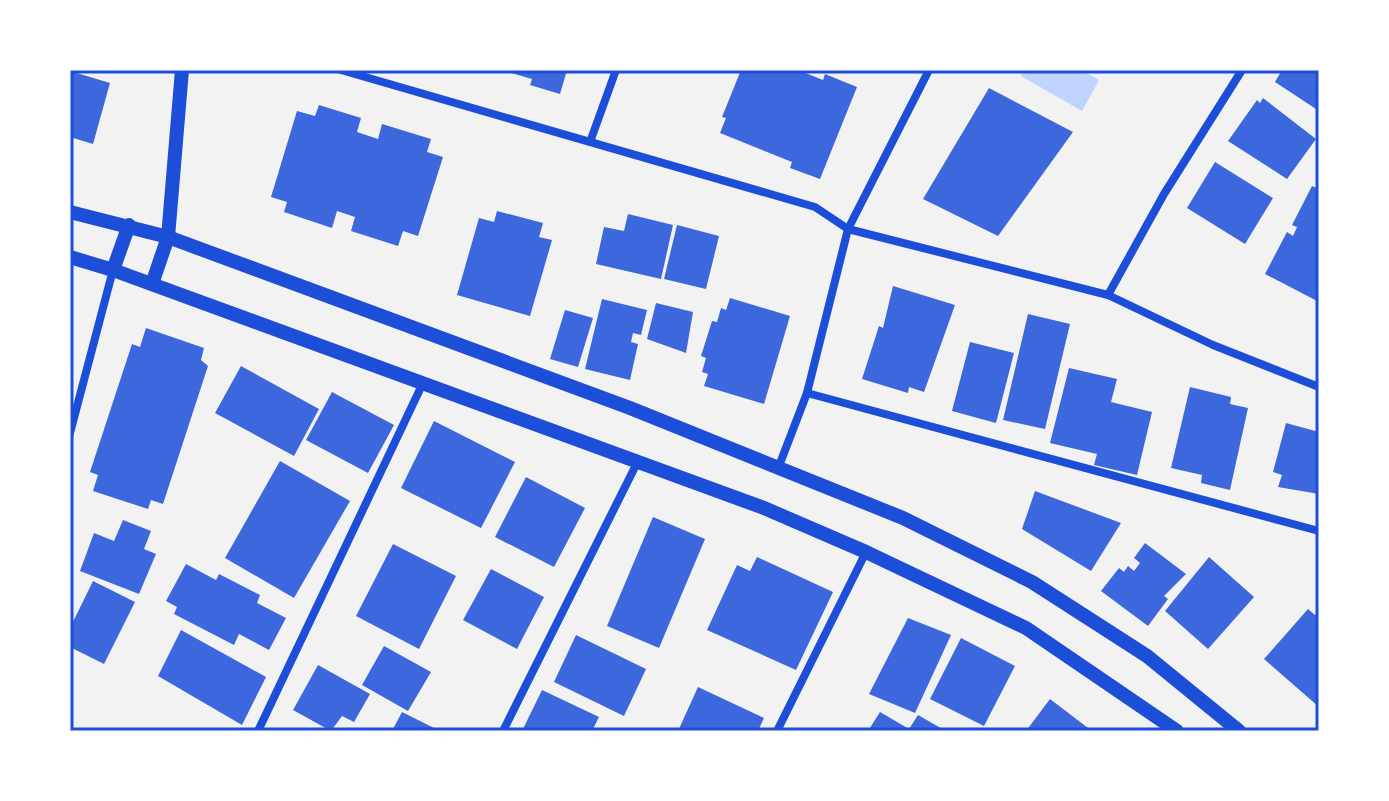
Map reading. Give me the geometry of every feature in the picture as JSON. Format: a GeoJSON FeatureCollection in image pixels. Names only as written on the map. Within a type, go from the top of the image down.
{"type":"FeatureCollection","features":[{"type":"Feature","properties":{"kind":"street"},"geometry":{"type":"LineString","coordinates":[[152,284],[168,237],[182,70]]}},
{"type":"Feature","properties":{"kind":"street"},"geometry":{"type":"LineString","coordinates":[[341,70],[815,207],[848,229],[1108,295],[1213,345],[1319,387]]}},
{"type":"Feature","properties":{"kind":"street"},"geometry":{"type":"LineString","coordinates":[[590,142],[616,70]]}},
{"type":"Feature","properties":{"kind":"street"},"geometry":{"type":"LineString","coordinates":[[779,466],[807,393],[848,229],[929,70]]}},
{"type":"Feature","properties":{"kind":"street"},"geometry":{"type":"LineString","coordinates":[[1108,295],[1164,194],[1242,70]]}},
{"type":"Feature","properties":{"kind":"street"},"geometry":{"type":"LineString","coordinates":[[70,212],[168,237],[779,466],[903,518],[1032,582],[1147,656],[1239,731]]}},
{"type":"Feature","properties":{"kind":"street"},"geometry":{"type":"LineString","coordinates":[[70,433],[113,270],[129,225]]}},
{"type":"Feature","properties":{"kind":"street"},"geometry":{"type":"LineString","coordinates":[[70,257],[638,461],[866,552],[1026,628],[1177,731]]}},
{"type":"Feature","properties":{"kind":"street"},"geometry":{"type":"LineString","coordinates":[[258,731],[422,385]]}},
{"type":"Feature","properties":{"kind":"street"},"geometry":{"type":"LineString","coordinates":[[807,393],[1319,531]]}},
{"type":"Feature","properties":{"kind":"street"},"geometry":{"type":"LineString","coordinates":[[503,731],[638,461]]}},
{"type":"Feature","properties":{"kind":"street"},"geometry":{"type":"LineString","coordinates":[[777,731],[866,552]]}},
{"type":"Feature","properties":{"kind":"water"},"geometry":{"type":"Polygon","coordinates":[[[1024,70],[1081,70],[1099,80],[1082,111],[1021,76],[1024,70]]]}},
{"type":"Feature","properties":{"kind":"building"},"geometry":{"type":"Polygon","coordinates":[[[567,70],[560,94],[530,85],[532,79],[505,71],[567,70]]]}},
{"type":"Feature","properties":{"kind":"building"},"geometry":{"type":"Polygon","coordinates":[[[741,70],[798,70],[823,80],[825,74],[857,87],[820,179],[790,168],[792,162],[720,133],[726,118],[722,117],[741,70]]]}},
{"type":"Feature","properties":{"kind":"building"},"geometry":{"type":"Polygon","coordinates":[[[1282,70],[1319,70],[1319,111],[1275,82],[1282,70]]]}},
{"type":"Feature","properties":{"kind":"building"},"geometry":{"type":"Polygon","coordinates":[[[70,71],[110,83],[93,144],[70,137],[70,71]]]}},
{"type":"Feature","properties":{"kind":"building"},"geometry":{"type":"Polygon","coordinates":[[[989,88],[1073,132],[998,236],[923,199],[989,88]]]}},
{"type":"Feature","properties":{"kind":"building"},"geometry":{"type":"Polygon","coordinates":[[[1263,98],[1316,139],[1287,179],[1228,141],[1257,100],[1260,103],[1263,98]]]}},
{"type":"Feature","properties":{"kind":"building"},"geometry":{"type":"Polygon","coordinates":[[[319,105],[361,118],[357,132],[378,139],[382,124],[431,139],[427,152],[443,157],[418,236],[403,231],[398,246],[351,231],[355,217],[337,211],[332,228],[284,212],[287,202],[271,197],[297,111],[315,116],[319,105]]]}},
{"type":"Feature","properties":{"kind":"building"},"geometry":{"type":"Polygon","coordinates":[[[1215,162],[1273,198],[1245,244],[1187,208],[1215,162]]]}},
{"type":"Feature","properties":{"kind":"building"},"geometry":{"type":"Polygon","coordinates":[[[1312,186],[1319,189],[1319,302],[1265,274],[1287,232],[1293,236],[1297,227],[1292,225],[1312,186]]]}},
{"type":"Feature","properties":{"kind":"building"},"geometry":{"type":"Polygon","coordinates":[[[497,211],[543,223],[539,237],[552,240],[530,316],[457,295],[479,218],[494,222],[497,211]]]}},
{"type":"Feature","properties":{"kind":"building"},"geometry":{"type":"Polygon","coordinates":[[[628,214],[673,225],[661,279],[596,264],[604,227],[624,231],[628,214]]]}},
{"type":"Feature","properties":{"kind":"building"},"geometry":{"type":"Polygon","coordinates":[[[677,225],[719,236],[706,289],[664,279],[677,225]]]}},
{"type":"Feature","properties":{"kind":"building"},"geometry":{"type":"Polygon","coordinates":[[[893,286],[955,305],[924,392],[909,387],[908,393],[862,379],[879,326],[883,328],[893,286]]]}},
{"type":"Feature","properties":{"kind":"building"},"geometry":{"type":"Polygon","coordinates":[[[730,298],[790,316],[764,404],[704,386],[708,374],[702,372],[706,358],[701,356],[712,321],[717,322],[721,308],[726,310],[730,298]]]}},
{"type":"Feature","properties":{"kind":"building"},"geometry":{"type":"Polygon","coordinates":[[[602,299],[647,310],[641,335],[633,333],[631,342],[638,344],[630,380],[585,369],[602,299]]]}},
{"type":"Feature","properties":{"kind":"building"},"geometry":{"type":"Polygon","coordinates":[[[656,303],[693,312],[686,353],[647,339],[656,303]]]}},
{"type":"Feature","properties":{"kind":"building"},"geometry":{"type":"Polygon","coordinates":[[[565,310],[593,318],[578,367],[550,359],[565,310]]]}},
{"type":"Feature","properties":{"kind":"building"},"geometry":{"type":"Polygon","coordinates":[[[1028,314],[1070,324],[1045,429],[1003,420],[1028,314]]]}},
{"type":"Feature","properties":{"kind":"building"},"geometry":{"type":"Polygon","coordinates":[[[146,328],[204,348],[201,360],[208,366],[163,504],[151,500],[148,509],[93,491],[98,475],[90,472],[132,344],[140,347],[146,328]]]}},
{"type":"Feature","properties":{"kind":"building"},"geometry":{"type":"Polygon","coordinates":[[[970,342],[1014,353],[996,423],[952,411],[970,342]]]}},
{"type":"Feature","properties":{"kind":"building"},"geometry":{"type":"Polygon","coordinates":[[[241,366],[319,409],[294,456],[215,413],[241,366]]]}},
{"type":"Feature","properties":{"kind":"building"},"geometry":{"type":"Polygon","coordinates":[[[1069,368],[1117,379],[1111,402],[1152,412],[1137,475],[1094,465],[1097,454],[1050,443],[1069,368]]]}},
{"type":"Feature","properties":{"kind":"building"},"geometry":{"type":"Polygon","coordinates":[[[1190,387],[1231,397],[1230,404],[1248,408],[1230,490],[1201,483],[1202,475],[1171,468],[1190,387]]]}},
{"type":"Feature","properties":{"kind":"building"},"geometry":{"type":"Polygon","coordinates":[[[332,392],[394,425],[368,473],[306,440],[332,392]]]}},
{"type":"Feature","properties":{"kind":"building"},"geometry":{"type":"Polygon","coordinates":[[[434,421],[515,462],[481,528],[401,488],[434,421]]]}},
{"type":"Feature","properties":{"kind":"building"},"geometry":{"type":"Polygon","coordinates":[[[1286,423],[1319,432],[1319,494],[1278,487],[1282,475],[1273,472],[1286,423]]]}},
{"type":"Feature","properties":{"kind":"building"},"geometry":{"type":"Polygon","coordinates":[[[280,461],[350,501],[294,598],[225,558],[280,461]]]}},
{"type":"Feature","properties":{"kind":"building"},"geometry":{"type":"Polygon","coordinates":[[[526,477],[585,508],[554,567],[495,537],[526,477]]]}},
{"type":"Feature","properties":{"kind":"building"},"geometry":{"type":"Polygon","coordinates":[[[1035,491],[1121,523],[1091,571],[1022,529],[1035,491]]]}},
{"type":"Feature","properties":{"kind":"building"},"geometry":{"type":"Polygon","coordinates":[[[653,517],[705,539],[659,648],[607,626],[653,517]]]}},
{"type":"Feature","properties":{"kind":"building"},"geometry":{"type":"Polygon","coordinates":[[[123,520],[151,531],[144,549],[156,554],[139,594],[80,571],[94,533],[114,541],[123,520]]]}},
{"type":"Feature","properties":{"kind":"building"},"geometry":{"type":"Polygon","coordinates":[[[1145,543],[1186,574],[1164,596],[1168,599],[1148,626],[1101,591],[1119,568],[1124,572],[1128,566],[1134,571],[1140,563],[1134,558],[1145,543]]]}},
{"type":"Feature","properties":{"kind":"building"},"geometry":{"type":"Polygon","coordinates":[[[393,544],[456,576],[419,649],[356,616],[393,544]]]}},
{"type":"Feature","properties":{"kind":"building"},"geometry":{"type":"Polygon","coordinates":[[[757,557],[833,592],[796,670],[707,630],[737,565],[750,571],[757,557]]]}},
{"type":"Feature","properties":{"kind":"building"},"geometry":{"type":"Polygon","coordinates":[[[1209,557],[1254,597],[1208,649],[1165,611],[1209,557]]]}},
{"type":"Feature","properties":{"kind":"building"},"geometry":{"type":"Polygon","coordinates":[[[186,564],[216,580],[219,574],[260,595],[257,603],[286,618],[269,650],[239,634],[234,645],[174,614],[177,607],[166,601],[186,564]]]}},
{"type":"Feature","properties":{"kind":"building"},"geometry":{"type":"Polygon","coordinates":[[[491,569],[544,597],[517,649],[463,620],[491,569]]]}},
{"type":"Feature","properties":{"kind":"building"},"geometry":{"type":"Polygon","coordinates":[[[93,581],[135,602],[104,664],[70,647],[70,628],[93,581]]]}},
{"type":"Feature","properties":{"kind":"building"},"geometry":{"type":"Polygon","coordinates":[[[1308,609],[1315,615],[1319,611],[1319,707],[1264,659],[1308,609]]]}},
{"type":"Feature","properties":{"kind":"building"},"geometry":{"type":"Polygon","coordinates":[[[908,618],[951,635],[915,713],[869,694],[908,618]]]}},
{"type":"Feature","properties":{"kind":"building"},"geometry":{"type":"Polygon","coordinates":[[[181,630],[266,677],[242,725],[158,676],[181,630]]]}},
{"type":"Feature","properties":{"kind":"building"},"geometry":{"type":"Polygon","coordinates":[[[576,635],[646,669],[624,716],[554,682],[576,635]]]}},
{"type":"Feature","properties":{"kind":"building"},"geometry":{"type":"Polygon","coordinates":[[[961,638],[1015,666],[984,726],[930,699],[961,638]]]}},
{"type":"Feature","properties":{"kind":"building"},"geometry":{"type":"Polygon","coordinates":[[[384,646],[431,672],[408,711],[362,685],[384,646]]]}},
{"type":"Feature","properties":{"kind":"building"},"geometry":{"type":"Polygon","coordinates":[[[318,665],[370,694],[354,722],[342,716],[331,731],[293,710],[318,665]]]}},
{"type":"Feature","properties":{"kind":"building"},"geometry":{"type":"Polygon","coordinates":[[[698,687],[764,718],[758,731],[678,731],[698,687]]]}},
{"type":"Feature","properties":{"kind":"building"},"geometry":{"type":"Polygon","coordinates":[[[542,690],[599,717],[592,731],[522,731],[542,690]]]}},
{"type":"Feature","properties":{"kind":"building"},"geometry":{"type":"Polygon","coordinates":[[[1050,699],[1092,731],[1026,731],[1050,699]]]}},
{"type":"Feature","properties":{"kind":"building"},"geometry":{"type":"Polygon","coordinates":[[[402,712],[440,731],[392,731],[402,712]]]}},
{"type":"Feature","properties":{"kind":"building"},"geometry":{"type":"Polygon","coordinates":[[[880,712],[909,729],[918,715],[946,731],[868,731],[880,712]]]}}]}
